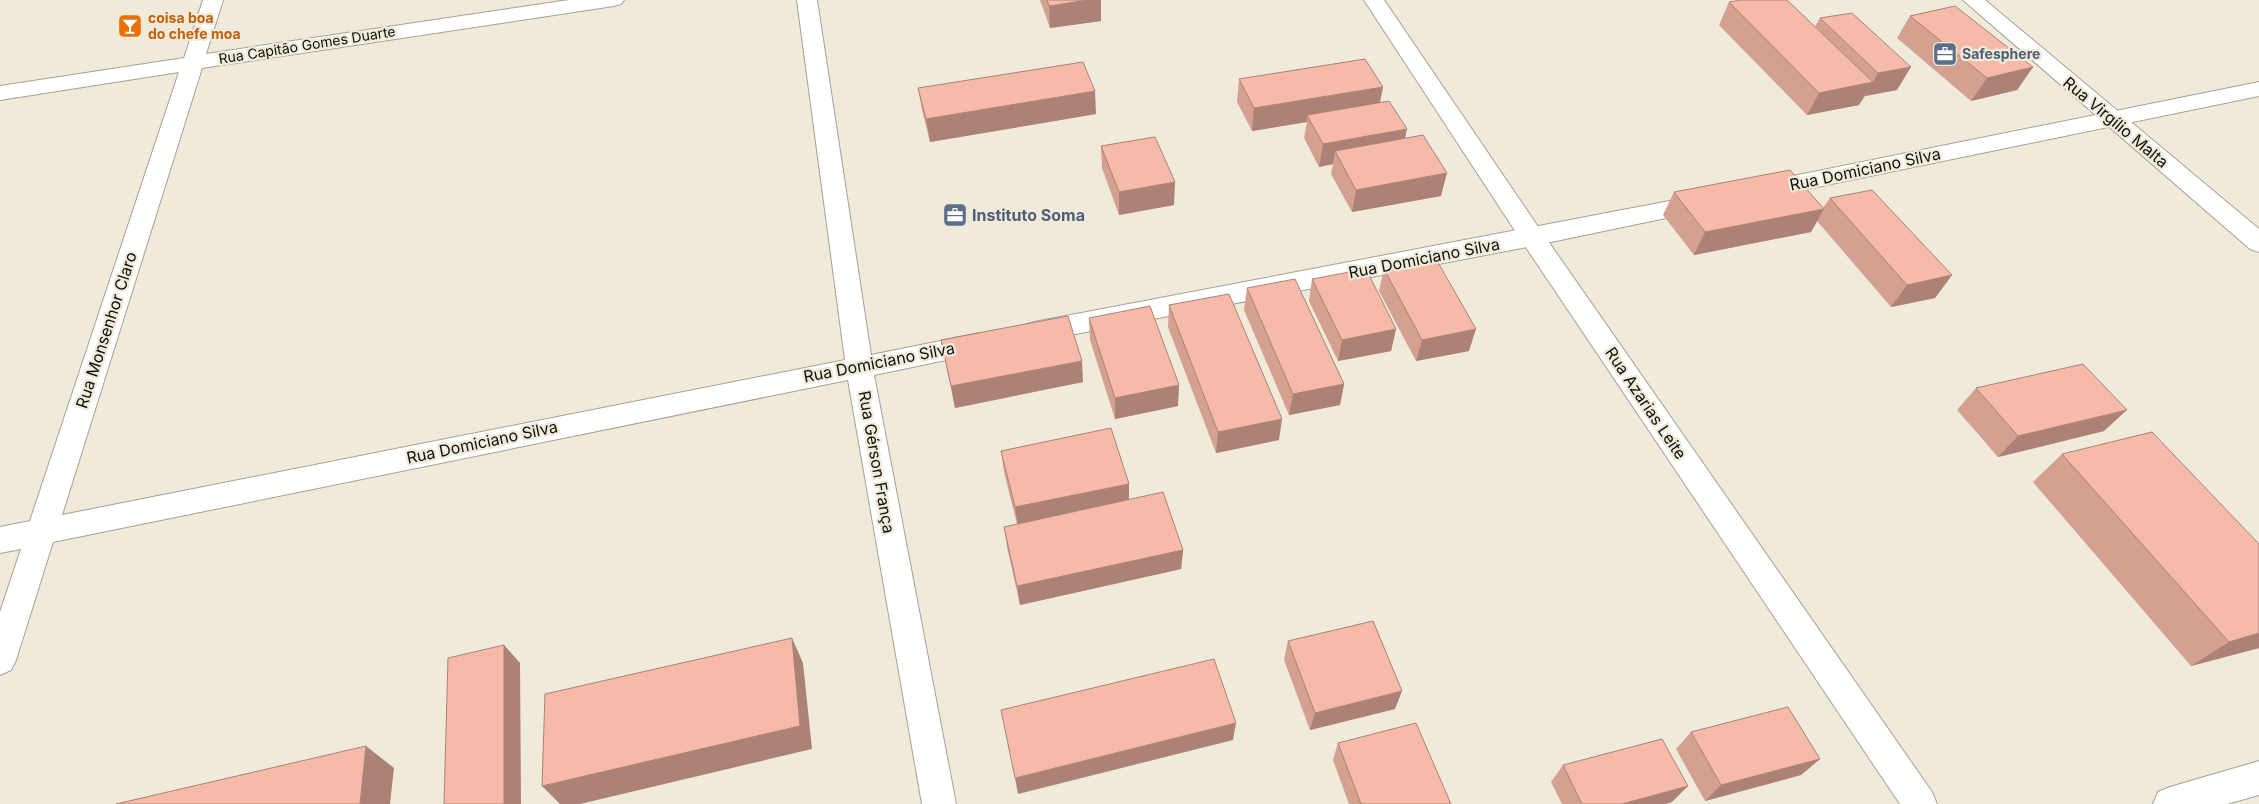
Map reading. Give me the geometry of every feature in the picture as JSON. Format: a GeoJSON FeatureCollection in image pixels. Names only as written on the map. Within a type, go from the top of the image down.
{"type":"FeatureCollection","features":[{"type":"Feature","properties":{"kind":"street","name":"Rua Monsenhor Claro"},"geometry":{"type":"LineString","coordinates":[[0,660],[213,0]]}},
{"type":"Feature","properties":{"kind":"street","name":"Rua Capitão Gomes Duarte"},"geometry":{"type":"LineString","coordinates":[[0,93],[192,64],[478,9],[614,0]]}},
{"type":"Feature","properties":{"kind":"street","name":"Rua Gérson França"},"geometry":{"type":"LineString","coordinates":[[807,0],[859,366],[939,804]]}},
{"type":"Feature","properties":{"kind":"street","name":"Rua Azarias Leite"},"geometry":{"type":"LineString","coordinates":[[1374,0],[1532,237],[1920,804]]}},
{"type":"Feature","properties":{"kind":"street","name":"Rua Virgílio Malta"},"geometry":{"type":"LineString","coordinates":[[1973,0],[2259,243]]}},
{"type":"Feature","properties":{"kind":"street","name":"Rua Domiciano Silva"},"geometry":{"type":"LineString","coordinates":[[0,540],[859,366],[1532,237],[2259,89]]}},
{"type":"Feature","properties":{"kind":"street"},"geometry":{"type":"LineString","coordinates":[[2170,804],[2259,778]]}},
{"type":"Feature","properties":{"kind":"building"},"geometry":{"type":"Polygon","coordinates":[[[1047,0],[1088,0],[1049,6],[1047,0]]]}},
{"type":"Feature","properties":{"kind":"building"},"geometry":{"type":"Polygon","coordinates":[[[1741,0],[1787,0],[1873,82],[1819,93],[1729,2],[1741,0]]]}},
{"type":"Feature","properties":{"kind":"building"},"geometry":{"type":"Polygon","coordinates":[[[1955,6],[2033,67],[1987,78],[1910,16],[1955,6]]]}},
{"type":"Feature","properties":{"kind":"building"},"geometry":{"type":"Polygon","coordinates":[[[1852,13],[1911,67],[1878,73],[1820,18],[1852,13]]]}},
{"type":"Feature","properties":{"kind":"building"},"geometry":{"type":"Polygon","coordinates":[[[1365,59],[1383,87],[1254,108],[1239,79],[1365,59]]]}},
{"type":"Feature","properties":{"kind":"building"},"geometry":{"type":"Polygon","coordinates":[[[1083,62],[1095,91],[926,119],[918,88],[1083,62]]]}},
{"type":"Feature","properties":{"kind":"building"},"geometry":{"type":"Polygon","coordinates":[[[1389,101],[1407,129],[1323,144],[1307,115],[1389,101]]]}},
{"type":"Feature","properties":{"kind":"building"},"geometry":{"type":"Polygon","coordinates":[[[1423,135],[1447,173],[1356,190],[1335,151],[1423,135]]]}},
{"type":"Feature","properties":{"kind":"building"},"geometry":{"type":"Polygon","coordinates":[[[1155,137],[1175,182],[1119,192],[1101,146],[1155,137]]]}},
{"type":"Feature","properties":{"kind":"building"},"geometry":{"type":"Polygon","coordinates":[[[1790,170],[1824,209],[1705,232],[1674,192],[1790,170]]]}},
{"type":"Feature","properties":{"kind":"building"},"geometry":{"type":"Polygon","coordinates":[[[1872,190],[1952,275],[1907,285],[1830,198],[1872,190]]]}},
{"type":"Feature","properties":{"kind":"building"},"geometry":{"type":"Polygon","coordinates":[[[1436,259],[1476,329],[1422,340],[1384,269],[1436,259]]]}},
{"type":"Feature","properties":{"kind":"building"},"geometry":{"type":"Polygon","coordinates":[[[1366,269],[1396,329],[1342,340],[1312,279],[1366,269]]]}},
{"type":"Feature","properties":{"kind":"building"},"geometry":{"type":"Polygon","coordinates":[[[1295,279],[1344,384],[1293,394],[1247,288],[1295,279]]]}},
{"type":"Feature","properties":{"kind":"building"},"geometry":{"type":"Polygon","coordinates":[[[1229,294],[1282,419],[1218,432],[1169,305],[1229,294]]]}},
{"type":"Feature","properties":{"kind":"building"},"geometry":{"type":"Polygon","coordinates":[[[1150,306],[1179,385],[1115,398],[1089,318],[1150,306]]]}},
{"type":"Feature","properties":{"kind":"building"},"geometry":{"type":"Polygon","coordinates":[[[1068,316],[1082,361],[951,386],[941,340],[1068,316]]]}},
{"type":"Feature","properties":{"kind":"building"},"geometry":{"type":"Polygon","coordinates":[[[2083,364],[2127,410],[2018,436],[1976,388],[2083,364]]]}},
{"type":"Feature","properties":{"kind":"building"},"geometry":{"type":"Polygon","coordinates":[[[1111,428],[1129,484],[1015,507],[1001,451],[1111,428]]]}},
{"type":"Feature","properties":{"kind":"building"},"geometry":{"type":"Polygon","coordinates":[[[2152,432],[2259,544],[2259,633],[2229,642],[2062,454],[2152,432]]]}},
{"type":"Feature","properties":{"kind":"building"},"geometry":{"type":"Polygon","coordinates":[[[1163,492],[1183,550],[1017,586],[1004,527],[1163,492]]]}},
{"type":"Feature","properties":{"kind":"building"},"geometry":{"type":"Polygon","coordinates":[[[1373,621],[1402,691],[1315,713],[1288,641],[1373,621]]]}},
{"type":"Feature","properties":{"kind":"building"},"geometry":{"type":"Polygon","coordinates":[[[792,638],[800,726],[542,786],[545,694],[792,638]]]}},
{"type":"Feature","properties":{"kind":"building"},"geometry":{"type":"Polygon","coordinates":[[[504,645],[504,804],[444,804],[448,658],[504,645]]]}},
{"type":"Feature","properties":{"kind":"building"},"geometry":{"type":"Polygon","coordinates":[[[1214,659],[1236,723],[1015,778],[1001,710],[1214,659]]]}},
{"type":"Feature","properties":{"kind":"building"},"geometry":{"type":"Polygon","coordinates":[[[1788,707],[1820,759],[1721,785],[1691,732],[1788,707]]]}},
{"type":"Feature","properties":{"kind":"building"},"geometry":{"type":"Polygon","coordinates":[[[1416,723],[1451,804],[1361,804],[1338,743],[1416,723]]]}},
{"type":"Feature","properties":{"kind":"building"},"geometry":{"type":"Polygon","coordinates":[[[1662,739],[1688,786],[1622,804],[1582,804],[1563,765],[1662,739]]]}},
{"type":"Feature","properties":{"kind":"building"},"geometry":{"type":"Polygon","coordinates":[[[366,746],[360,804],[116,804],[366,746]]]}},
{"type":"Feature","properties":{"kind":"place","name":"coisa boa do chefe moa"},"geometry":{"type":"Point","coordinates":[130,26]}},
{"type":"Feature","properties":{"kind":"place","name":"Safesphere"},"geometry":{"type":"Point","coordinates":[1945,54]}},
{"type":"Feature","properties":{"kind":"place","name":"Instituto Soma"},"geometry":{"type":"Point","coordinates":[955,215]}}]}
